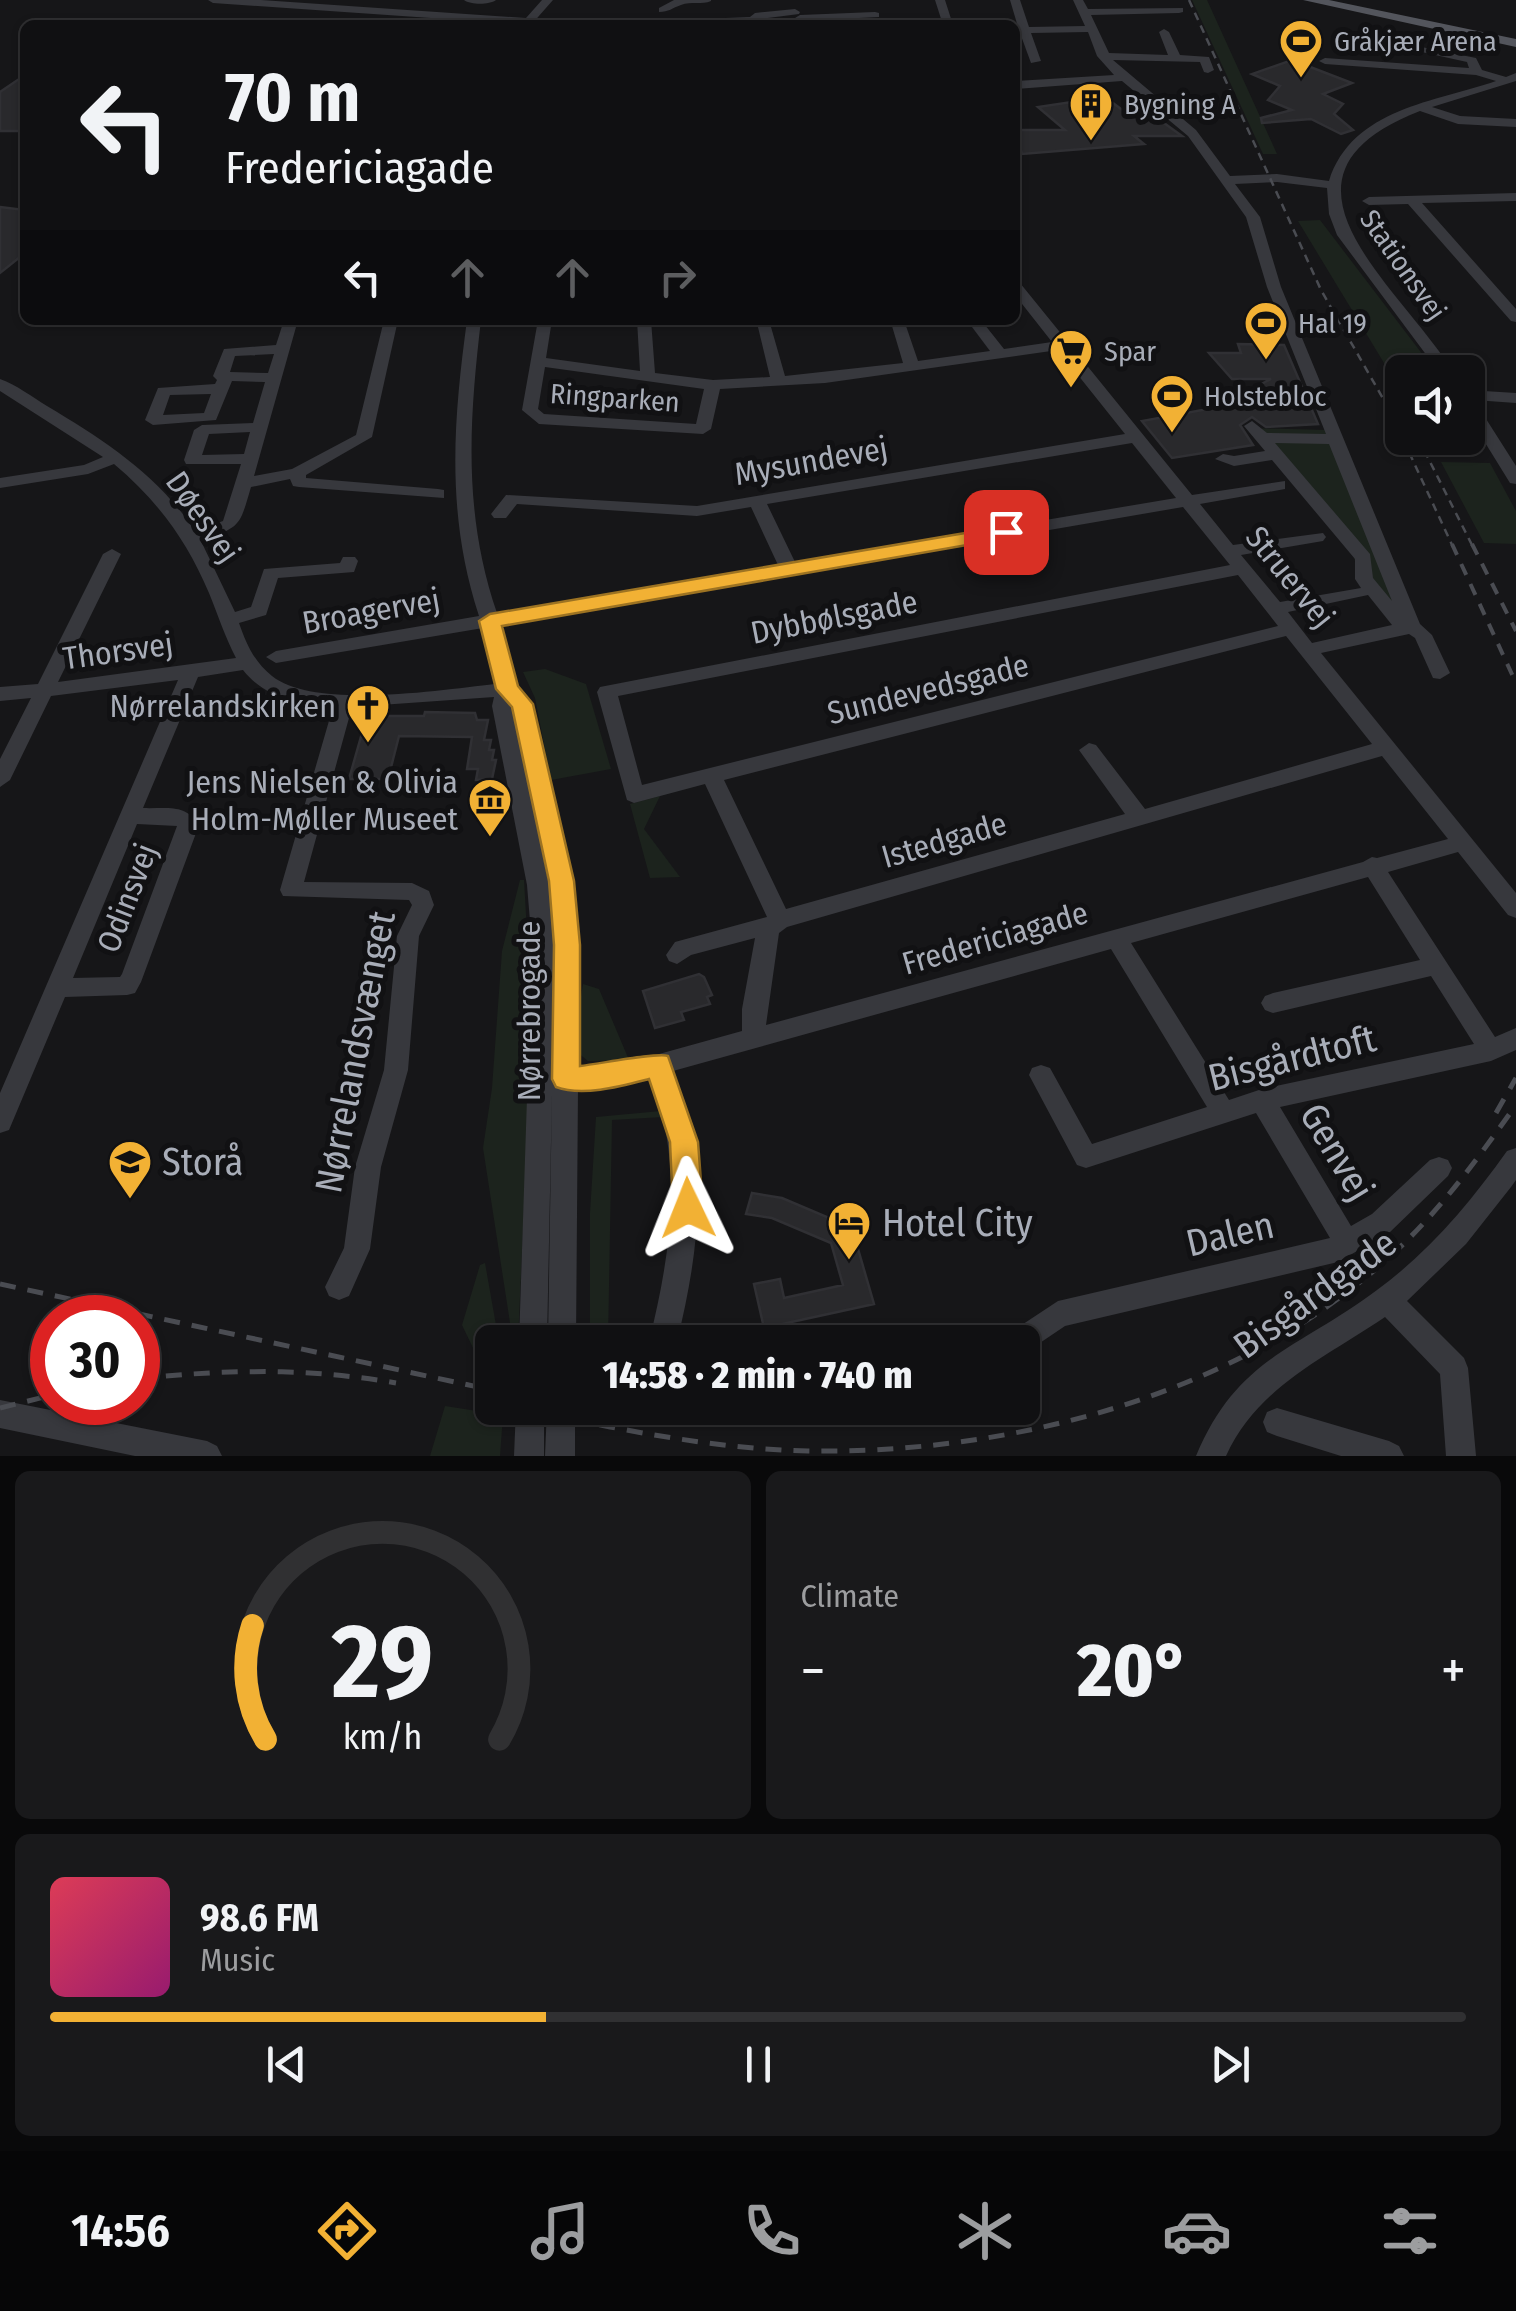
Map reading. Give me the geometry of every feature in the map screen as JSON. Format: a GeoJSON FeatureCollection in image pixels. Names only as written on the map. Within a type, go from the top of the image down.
{"type":"FeatureCollection","features":[{"type":"Feature","properties":{"kind":"main road"},"geometry":{"type":"LineString","coordinates":[[1310,0],[1516,40]]}},
{"type":"Feature","properties":{"kind":"street"},"geometry":{"type":"LineString","coordinates":[[213,0],[487,20]]}},
{"type":"Feature","properties":{"kind":"street"},"geometry":{"type":"LineString","coordinates":[[469,0],[491,0]]}},
{"type":"Feature","properties":{"kind":"street"},"geometry":{"type":"LineString","coordinates":[[529,20],[548,0]]}},
{"type":"Feature","properties":{"kind":"street"},"geometry":{"type":"LineString","coordinates":[[670,15],[685,0],[706,1]]}},
{"type":"Feature","properties":{"kind":"street"},"geometry":{"type":"LineString","coordinates":[[747,2],[786,1],[801,20]]}},
{"type":"Feature","properties":{"kind":"street"},"geometry":{"type":"LineString","coordinates":[[1179,10],[1080,6],[1103,56],[1121,78],[1192,133],[1252,216],[1274,288],[1409,628]]}},
{"type":"Feature","properties":{"kind":"street"},"geometry":{"type":"LineString","coordinates":[[281,20],[290,11]]}},
{"type":"Feature","properties":{"kind":"street"},"geometry":{"type":"LineString","coordinates":[[321,20],[327,14]]}},
{"type":"Feature","properties":{"kind":"street"},"geometry":{"type":"LineString","coordinates":[[404,20],[408,14]]}},
{"type":"Feature","properties":{"kind":"street"},"geometry":{"type":"LineString","coordinates":[[755,20],[756,16],[801,20],[875,14]]}},
{"type":"Feature","properties":{"kind":"street"},"geometry":{"type":"LineString","coordinates":[[670,15],[721,20]]}},
{"type":"Feature","properties":{"kind":"street"},"geometry":{"type":"LineString","coordinates":[[362,20],[387,20]]}},
{"type":"Feature","properties":{"kind":"street"},"geometry":{"type":"LineString","coordinates":[[1035,61],[1020,30],[1090,29]]}},
{"type":"Feature","properties":{"kind":"street"},"geometry":{"type":"LineString","coordinates":[[1164,32],[1176,58]]}},
{"type":"Feature","properties":{"kind":"street"},"geometry":{"type":"LineString","coordinates":[[1371,38],[1472,60],[1477,72]]}},
{"type":"Feature","properties":{"kind":"street"},"geometry":{"type":"LineString","coordinates":[[1103,56],[1205,59],[1208,70]]}},
{"type":"Feature","properties":{"kind":"street"},"geometry":{"type":"LineString","coordinates":[[1360,79],[1318,60],[1477,72],[1512,79]]}},
{"type":"Feature","properties":{"kind":"street"},"geometry":{"type":"LineString","coordinates":[[1020,85],[1121,78]]}},
{"type":"Feature","properties":{"kind":"street","name":"Stationsvej"},"geometry":{"type":"LineString","coordinates":[[1433,355],[1344,235],[1336,220],[1332,185],[1356,143],[1386,119],[1512,79]]}},
{"type":"Feature","properties":{"kind":"street"},"geometry":{"type":"LineString","coordinates":[[1419,106],[1458,120],[1516,123]]}},
{"type":"Feature","properties":{"kind":"street"},"geometry":{"type":"LineString","coordinates":[[1227,180],[1277,178],[1332,185]]}},
{"type":"Feature","properties":{"kind":"street"},"geometry":{"type":"LineString","coordinates":[[1369,200],[1516,197]]}},
{"type":"Feature","properties":{"kind":"street"},"geometry":{"type":"LineString","coordinates":[[1412,200],[1509,300],[1516,318]]}},
{"type":"Feature","properties":{"kind":"street","name":"Struervej"},"geometry":{"type":"LineString","coordinates":[[1020,292],[1516,910]]}},
{"type":"Feature","properties":{"kind":"street"},"geometry":{"type":"LineString","coordinates":[[190,539],[229,524],[290,325]]}},
{"type":"Feature","properties":{"kind":"street"},"geometry":{"type":"LineString","coordinates":[[244,483],[297,472],[364,437],[390,325]]}},
{"type":"Feature","properties":{"kind":"street","name":"Nørrebrogade"},"geometry":{"type":"LineString","coordinates":[[473,325],[462,425],[463,492],[480,590],[507,689],[502,706],[538,884],[554,1080],[561,1325]]}},
{"type":"Feature","properties":{"kind":"street","name":"Ringparken"},"geometry":{"type":"LineString","coordinates":[[544,325],[530,410],[547,421],[703,429],[713,385]]}},
{"type":"Feature","properties":{"kind":"street","name":"Ringparken"},"geometry":{"type":"LineString","coordinates":[[644,325],[648,377]]}},
{"type":"Feature","properties":{"kind":"street"},"geometry":{"type":"LineString","coordinates":[[766,325],[779,382]]}},
{"type":"Feature","properties":{"kind":"street"},"geometry":{"type":"LineString","coordinates":[[978,325],[1000,354]]}},
{"type":"Feature","properties":{"kind":"street"},"geometry":{"type":"LineString","coordinates":[[880,326],[906,326],[912,367]]}},
{"type":"Feature","properties":{"kind":"street","name":"Ringparken"},"geometry":{"type":"LineString","coordinates":[[539,362],[713,385],[912,367],[1062,344]]}},
{"type":"Feature","properties":{"kind":"street"},"geometry":{"type":"LineString","coordinates":[[252,459],[192,460],[222,384],[229,352],[284,350]]}},
{"type":"Feature","properties":{"kind":"street"},"geometry":{"type":"LineString","coordinates":[[260,427],[153,420],[164,391],[276,378]]}},
{"type":"Feature","properties":{"kind":"street","name":"Døesvej"},"geometry":{"type":"LineString","coordinates":[[0,384],[115,458],[158,495],[190,539],[229,620],[244,663]]}},
{"type":"Feature","properties":{"kind":"street"},"geometry":{"type":"LineString","coordinates":[[1485,396],[1516,398]]}},
{"type":"Feature","properties":{"kind":"street"},"geometry":{"type":"LineString","coordinates":[[1485,430],[1516,479]]}},
{"type":"Feature","properties":{"kind":"street"},"geometry":{"type":"LineString","coordinates":[[1334,439],[1258,432],[1285,469],[1364,558],[1364,578],[1409,628],[1422,635],[1440,674]]}},
{"type":"Feature","properties":{"kind":"street","name":"Mysundevej"},"geometry":{"type":"LineString","coordinates":[[500,514],[512,499],[677,512],[1137,438]]}},
{"type":"Feature","properties":{"kind":"street"},"geometry":{"type":"LineString","coordinates":[[1223,459],[1234,461],[1277,454]]}},
{"type":"Feature","properties":{"kind":"street"},"geometry":{"type":"LineString","coordinates":[[0,483],[88,469],[115,458]]}},
{"type":"Feature","properties":{"kind":"street"},"geometry":{"type":"LineString","coordinates":[[297,472],[298,482],[438,494]]}},
{"type":"Feature","properties":{"kind":"street","name":"Broagervej"},"geometry":{"type":"LineString","coordinates":[[276,657],[1278,485]]}},
{"type":"Feature","properties":{"kind":"street"},"geometry":{"type":"LineString","coordinates":[[757,500],[790,571]]}},
{"type":"Feature","properties":{"kind":"street"},"geometry":{"type":"LineString","coordinates":[[1227,552],[1317,537]]}},
{"type":"Feature","properties":{"kind":"street"},"geometry":{"type":"LineString","coordinates":[[0,780],[112,554]]}},
{"type":"Feature","properties":{"kind":"street","name":"Døesvej"},"geometry":{"type":"LineString","coordinates":[[229,620],[259,611],[270,572],[348,568],[349,561]]}},
{"type":"Feature","properties":{"kind":"street","name":"Dybbølsgade"},"geometry":{"type":"LineString","coordinates":[[619,741],[607,692],[1240,569]]}},
{"type":"Feature","properties":{"kind":"street"},"geometry":{"type":"LineString","coordinates":[[1275,609],[1360,593]]}},
{"type":"Feature","properties":{"kind":"street"},"geometry":{"type":"LineString","coordinates":[[1308,650],[1409,628]]}},
{"type":"Feature","properties":{"kind":"street","name":"Sundevedsgade"},"geometry":{"type":"LineString","coordinates":[[619,741],[634,794],[1291,629]]}},
{"type":"Feature","properties":{"kind":"street"},"geometry":{"type":"LineString","coordinates":[[244,663],[259,678],[290,694],[345,699],[507,689]]}},
{"type":"Feature","properties":{"kind":"street","name":"Thorsvej"},"geometry":{"type":"LineString","coordinates":[[0,694],[244,663]]}},
{"type":"Feature","properties":{"kind":"street","name":"Odinsvej"},"geometry":{"type":"LineString","coordinates":[[0,1122],[191,671]]}},
{"type":"Feature","properties":{"kind":"street","name":"Nørrelandsvænget"},"geometry":{"type":"LineString","coordinates":[[339,1287],[356,1249],[368,1168],[396,1070],[402,964],[408,936],[423,905],[421,897],[412,892],[291,890],[345,699]]}},
{"type":"Feature","properties":{"kind":"street","name":"Istedgade"},"geometry":{"type":"LineString","coordinates":[[678,955],[683,948],[729,934],[774,925],[1385,748]]}},
{"type":"Feature","properties":{"kind":"street"},"geometry":{"type":"LineString","coordinates":[[1088,750],[1140,818]]}},
{"type":"Feature","properties":{"kind":"street"},"geometry":{"type":"LineString","coordinates":[[711,775],[774,925],[754,1009],[754,1039]]}},
{"type":"Feature","properties":{"kind":"street","name":"Odinsvej"},"geometry":{"type":"LineString","coordinates":[[56,988],[113,989],[127,986],[133,974],[188,825],[182,817],[130,816]]}},
{"type":"Feature","properties":{"kind":"street","name":"Fredericiagade"},"geometry":{"type":"LineString","coordinates":[[554,1080],[623,1074],[1463,843]]}},
{"type":"Feature","properties":{"kind":"street"},"geometry":{"type":"LineString","coordinates":[[1372,865],[1491,1050]]}},
{"type":"Feature","properties":{"kind":"street"},"geometry":{"type":"LineString","coordinates":[[1116,938],[1223,1112]]}},
{"type":"Feature","properties":{"kind":"street"},"geometry":{"type":"LineString","coordinates":[[1273,1003],[1434,966]]}},
{"type":"Feature","properties":{"kind":"street","name":"Bisgårdtoft"},"geometry":{"type":"LineString","coordinates":[[1041,1075],[1086,1157],[1262,1100],[1491,1050],[1516,1038]]}},
{"type":"Feature","properties":{"kind":"street"},"geometry":{"type":"LineString","coordinates":[[658,1064],[684,1142],[689,1186],[687,1230],[667,1325]]}},
{"type":"Feature","properties":{"kind":"street","name":"Nørrebrogade"},"geometry":{"type":"LineString","coordinates":[[534,1325],[554,1080]]}},
{"type":"Feature","properties":{"kind":"street","name":"Genvej"},"geometry":{"type":"LineString","coordinates":[[1262,1100],[1347,1243]]}},
{"type":"Feature","properties":{"kind":"street","name":"Bisgårdgade"},"geometry":{"type":"LineString","coordinates":[[1212,1456],[1222,1425],[1252,1388],[1387,1300],[1458,1234],[1516,1159]]}},
{"type":"Feature","properties":{"kind":"street","name":"Dalen"},"geometry":{"type":"LineString","coordinates":[[1040,1328],[1058,1314],[1329,1253],[1380,1223],[1438,1168]]}},
{"type":"Feature","properties":{"kind":"street"},"geometry":{"type":"LineString","coordinates":[[1387,1300],[1454,1368],[1462,1456]]}},
{"type":"Feature","properties":{"kind":"street"},"geometry":{"type":"LineString","coordinates":[[0,1414],[205,1456]]}},
{"type":"Feature","properties":{"kind":"street"},"geometry":{"type":"LineString","coordinates":[[1277,1422],[1389,1456]]}},
{"type":"Feature","properties":{"kind":"street"},"geometry":{"type":"LineString","coordinates":[[528,1456],[529,1425]]}},
{"type":"Feature","properties":{"kind":"street"},"geometry":{"type":"LineString","coordinates":[[560,1456],[561,1425]]}},
{"type":"Feature","properties":{"kind":"shaded area"},"geometry":{"type":"Polygon","coordinates":[[[1192,0],[1207,0],[1277,154],[1263,154],[1192,0]]]}},
{"type":"Feature","properties":{"kind":"shaded area"},"geometry":{"type":"Polygon","coordinates":[[[1320,220],[1423,355],[1385,355],[1385,365],[1298,221],[1320,220]]]}},
{"type":"Feature","properties":{"kind":"shaded area"},"geometry":{"type":"Polygon","coordinates":[[[1246,428],[1327,430],[1400,616],[1359,578],[1353,553],[1246,428]]]}},
{"type":"Feature","properties":{"kind":"shaded area"},"geometry":{"type":"Polygon","coordinates":[[[1441,462],[1490,463],[1516,511],[1516,544],[1484,543],[1441,462]]]}},
{"type":"Feature","properties":{"kind":"shaded area"},"geometry":{"type":"Polygon","coordinates":[[[545,669],[586,684],[611,769],[551,780],[535,698],[523,672],[545,669]]]}},
{"type":"Feature","properties":{"kind":"shaded area"},"geometry":{"type":"Polygon","coordinates":[[[660,796],[644,829],[680,877],[650,878],[630,804],[660,796]]]}},
{"type":"Feature","properties":{"kind":"shaded area"},"geometry":{"type":"Polygon","coordinates":[[[520,880],[524,880],[527,932],[535,959],[519,1325],[510,1325],[483,1148],[492,1088],[502,951],[520,880]]]}},
{"type":"Feature","properties":{"kind":"shaded area"},"geometry":{"type":"Polygon","coordinates":[[[583,984],[599,989],[629,1060],[588,1061],[577,1052],[575,1033],[583,984]]]}},
{"type":"Feature","properties":{"kind":"shaded area"},"geometry":{"type":"Polygon","coordinates":[[[661,1111],[663,1117],[612,1120],[608,1325],[590,1325],[590,1213],[596,1117],[661,1111]]]}},
{"type":"Feature","properties":{"kind":"shaded area"},"geometry":{"type":"Polygon","coordinates":[[[485,1263],[496,1325],[475,1325],[474,1350],[462,1325],[480,1265],[485,1263]]]}},
{"type":"Feature","properties":{"kind":"shaded area"},"geometry":{"type":"Polygon","coordinates":[[[445,1406],[475,1411],[475,1425],[502,1425],[500,1456],[430,1456],[445,1406]]]}},
{"type":"Feature","properties":{"kind":"building"},"geometry":{"type":"Polygon","coordinates":[[[1292,60],[1352,83],[1323,94],[1343,104],[1334,114],[1353,130],[1341,134],[1311,119],[1262,123],[1261,118],[1292,110],[1268,100],[1280,86],[1252,74],[1292,60]]]}},
{"type":"Feature","properties":{"kind":"building"},"geometry":{"type":"Polygon","coordinates":[[[20,78],[20,131],[0,131],[0,92],[20,78]]]}},
{"type":"Feature","properties":{"kind":"building"},"geometry":{"type":"Polygon","coordinates":[[[1105,97],[1133,118],[1157,118],[1182,136],[1134,136],[1144,144],[1022,154],[1020,130],[1065,130],[1038,107],[1105,97]]]}},
{"type":"Feature","properties":{"kind":"building"},"geometry":{"type":"Polygon","coordinates":[[[0,207],[20,209],[20,257],[0,273],[0,207]]]}},
{"type":"Feature","properties":{"kind":"building"},"geometry":{"type":"Polygon","coordinates":[[[1238,344],[1284,345],[1318,424],[1266,427],[1252,417],[1240,425],[1253,445],[1172,458],[1142,421],[1246,402],[1279,403],[1250,390],[1271,379],[1232,379],[1209,353],[1241,353],[1238,344]]]}},
{"type":"Feature","properties":{"kind":"building","name":"Nørrelandskirken"},"geometry":{"type":"Polygon","coordinates":[[[368,712],[387,716],[475,713],[477,720],[488,720],[484,740],[491,740],[489,750],[494,750],[492,779],[476,780],[478,769],[467,769],[472,737],[399,736],[388,779],[349,779],[368,712]]]}},
{"type":"Feature","properties":{"kind":"building"},"geometry":{"type":"Polygon","coordinates":[[[699,974],[712,995],[707,997],[710,1004],[681,1012],[684,1020],[655,1028],[643,991],[699,974]]]}},
{"type":"Feature","properties":{"kind":"building","name":"Hotel City"},"geometry":{"type":"Polygon","coordinates":[[[752,1193],[782,1198],[836,1221],[849,1218],[874,1304],[763,1325],[754,1284],[780,1279],[784,1298],[843,1285],[831,1243],[772,1218],[746,1214],[752,1193]]]}},
{"type":"Feature","properties":{"kind":"railway"},"geometry":{"type":"LineString","coordinates":[[1189,0],[1321,290],[1389,409],[1453,547]]}},
{"type":"Feature","properties":{"kind":"railway"},"geometry":{"type":"LineString","coordinates":[[1427,455],[1473,547]]}},
{"type":"Feature","properties":{"kind":"railway"},"geometry":{"type":"LineString","coordinates":[[1452,544],[1516,683]]}},
{"type":"Feature","properties":{"kind":"railway"},"geometry":{"type":"LineString","coordinates":[[1472,544],[1516,631]]}},
{"type":"Feature","properties":{"kind":"railway"},"geometry":{"type":"LineString","coordinates":[[1496,1113],[1516,1078]]}},
{"type":"Feature","properties":{"kind":"railway"},"geometry":{"type":"LineString","coordinates":[[601,1425],[699,1442],[772,1449],[884,1449],[961,1442],[1039,1428],[1115,1408],[1188,1382],[1259,1348],[1325,1308],[1385,1261],[1422,1225],[1516,1105]]}},
{"type":"Feature","properties":{"kind":"railway"},"geometry":{"type":"LineString","coordinates":[[0,1284],[475,1386]]}},
{"type":"Feature","properties":{"kind":"railway"},"geometry":{"type":"LineString","coordinates":[[160,1377],[267,1372],[396,1383]]}},
{"type":"Feature","properties":{"kind":"railway"},"geometry":{"type":"LineString","coordinates":[[0,1408],[30,1400]]}},
{"type":"Feature","properties":{"kind":"place","name":"Gråkjær Arena"},"geometry":{"type":"Point","coordinates":[1301,79]}},
{"type":"Feature","properties":{"kind":"place","name":"Bygning A"},"geometry":{"type":"Point","coordinates":[1091,142]}},
{"type":"Feature","properties":{"kind":"place","name":"Hal 19"},"geometry":{"type":"Point","coordinates":[1266,361]}},
{"type":"Feature","properties":{"kind":"place","name":"Spar"},"geometry":{"type":"Point","coordinates":[1071,389]}},
{"type":"Feature","properties":{"kind":"place","name":"Holstebloc"},"geometry":{"type":"Point","coordinates":[1172,434]}},
{"type":"Feature","properties":{"kind":"place","name":"Nørrelandskirken"},"geometry":{"type":"Point","coordinates":[368,744]}},
{"type":"Feature","properties":{"kind":"place","name":"Jens Nielsen & Olivia Holm-Møller Museet"},"geometry":{"type":"Point","coordinates":[490,838]}},
{"type":"Feature","properties":{"kind":"place","name":"Storå"},"geometry":{"type":"Point","coordinates":[130,1200]}},
{"type":"Feature","properties":{"kind":"place","name":"Hotel City"},"geometry":{"type":"Point","coordinates":[849,1261]}},
{"type":"Feature","properties":{"kind":"route"},"geometry":{"type":"LineString","coordinates":[[688,1208],[684,1142],[658,1064],[623,1074],[566,1079],[567,945],[562,881],[522,704],[507,689],[490,621],[1006,532]]}}]}
